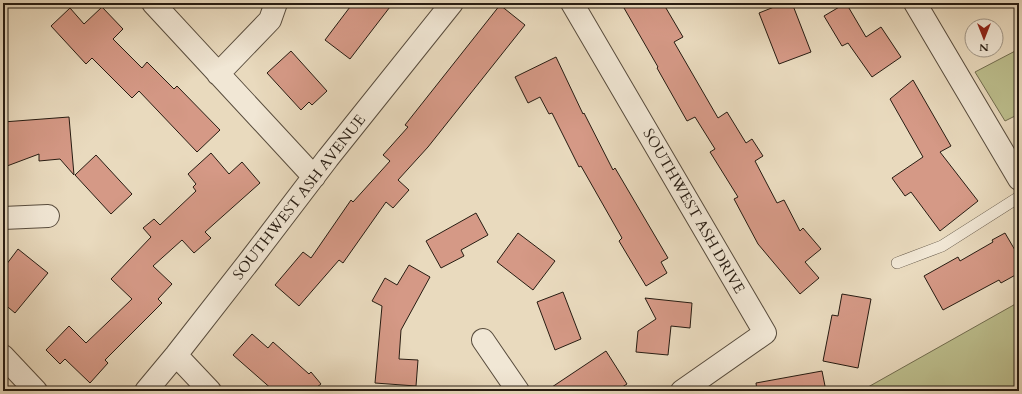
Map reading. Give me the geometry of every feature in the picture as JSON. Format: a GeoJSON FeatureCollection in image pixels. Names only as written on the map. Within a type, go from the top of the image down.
{"type":"FeatureCollection","features":[{"type":"Feature","properties":{"kind":"street"},"geometry":{"type":"LineString","coordinates":[[152,3],[314,177]]}},
{"type":"Feature","properties":{"kind":"street"},"geometry":{"type":"LineString","coordinates":[[218,74],[270,20],[276,3]]}},
{"type":"Feature","properties":{"kind":"street","name":"SOUTHWEST ASH AVENUE"},"geometry":{"type":"LineString","coordinates":[[146,391],[176,355],[328,158],[452,3]]}},
{"type":"Feature","properties":{"kind":"street","name":"SOUTHWEST ASH DRIVE"},"geometry":{"type":"LineString","coordinates":[[572,3],[765,333],[682,391]]}},
{"type":"Feature","properties":{"kind":"street"},"geometry":{"type":"LineString","coordinates":[[915,3],[1019,179]]}},
{"type":"Feature","properties":{"kind":"street"},"geometry":{"type":"LineString","coordinates":[[3,218],[48,216]]}},
{"type":"Feature","properties":{"kind":"street"},"geometry":{"type":"LineString","coordinates":[[483,340],[518,391]]}},
{"type":"Feature","properties":{"kind":"street"},"geometry":{"type":"LineString","coordinates":[[176,355],[210,391]]}},
{"type":"Feature","properties":{"kind":"street"},"geometry":{"type":"LineString","coordinates":[[3,356],[36,391]]}},
{"type":"Feature","properties":{"kind":"lane"},"geometry":{"type":"LineString","coordinates":[[897,263],[942,246],[1019,197]]}},
{"type":"Feature","properties":{"kind":"green space"},"geometry":{"type":"Polygon","coordinates":[[[1019,49],[1019,114],[1005,121],[975,72],[1019,49]]]}},
{"type":"Feature","properties":{"kind":"green space"},"geometry":{"type":"Polygon","coordinates":[[[1019,302],[1019,391],[861,391],[1019,302]]]}},
{"type":"Feature","properties":{"kind":"building"},"geometry":{"type":"Polygon","coordinates":[[[353,3],[393,3],[350,59],[325,40],[353,3]]]}},
{"type":"Feature","properties":{"kind":"building"},"geometry":{"type":"Polygon","coordinates":[[[633,3],[663,3],[683,37],[674,42],[718,118],[727,112],[746,143],[752,139],[763,156],[755,161],[777,203],[784,200],[800,231],[803,228],[821,249],[805,262],[819,278],[800,294],[758,244],[734,199],[738,197],[710,152],[715,149],[695,117],[687,121],[624,8],[633,3]]]}},
{"type":"Feature","properties":{"kind":"building"},"geometry":{"type":"Polygon","coordinates":[[[784,3],[792,3],[811,52],[779,64],[759,13],[784,3]]]}},
{"type":"Feature","properties":{"kind":"building"},"geometry":{"type":"Polygon","coordinates":[[[846,3],[866,37],[881,27],[901,57],[872,77],[848,43],[842,46],[824,16],[846,3]]]}},
{"type":"Feature","properties":{"kind":"building"},"geometry":{"type":"Polygon","coordinates":[[[500,5],[525,25],[428,147],[398,180],[409,190],[393,208],[386,202],[343,263],[339,260],[299,306],[275,285],[303,252],[311,258],[351,200],[353,202],[390,161],[383,155],[408,127],[405,125],[500,5]]]}},
{"type":"Feature","properties":{"kind":"building"},"geometry":{"type":"Polygon","coordinates":[[[102,7],[123,29],[113,39],[142,68],[147,62],[174,89],[177,86],[220,130],[197,152],[139,91],[132,98],[92,58],[86,64],[51,26],[70,8],[84,24],[102,7]]]}},
{"type":"Feature","properties":{"kind":"building"},"geometry":{"type":"Polygon","coordinates":[[[291,51],[327,91],[312,105],[309,102],[301,110],[267,73],[291,51]]]}},
{"type":"Feature","properties":{"kind":"building"},"geometry":{"type":"Polygon","coordinates":[[[556,57],[583,114],[584,113],[613,170],[615,168],[668,258],[661,262],[667,273],[646,286],[619,241],[622,238],[581,166],[579,167],[552,113],[549,114],[540,97],[528,103],[515,77],[556,57]]]}},
{"type":"Feature","properties":{"kind":"building"},"geometry":{"type":"Polygon","coordinates":[[[913,80],[951,146],[940,152],[978,201],[940,231],[911,192],[905,196],[892,178],[923,157],[890,99],[913,80]]]}},
{"type":"Feature","properties":{"kind":"building"},"geometry":{"type":"Polygon","coordinates":[[[69,117],[74,175],[60,159],[39,161],[39,154],[7,166],[3,158],[3,122],[69,117]]]}},
{"type":"Feature","properties":{"kind":"building"},"geometry":{"type":"Polygon","coordinates":[[[211,153],[229,174],[242,162],[260,183],[205,232],[211,238],[194,253],[182,240],[153,266],[172,284],[158,299],[162,303],[105,360],[108,363],[90,383],[65,359],[60,364],[46,350],[69,326],[86,343],[132,299],[111,279],[151,237],[143,228],[154,219],[160,225],[196,191],[193,187],[196,184],[188,174],[211,153]]]}},
{"type":"Feature","properties":{"kind":"building"},"geometry":{"type":"Polygon","coordinates":[[[96,155],[132,194],[111,214],[75,175],[96,155]]]}},
{"type":"Feature","properties":{"kind":"building"},"geometry":{"type":"Polygon","coordinates":[[[476,213],[488,235],[461,250],[464,256],[441,268],[426,241],[476,213]]]}},
{"type":"Feature","properties":{"kind":"building"},"geometry":{"type":"Polygon","coordinates":[[[518,233],[555,261],[533,290],[497,262],[518,233]]]}},
{"type":"Feature","properties":{"kind":"building"},"geometry":{"type":"Polygon","coordinates":[[[1005,233],[1019,257],[1019,273],[1001,283],[999,280],[943,310],[924,276],[958,257],[960,261],[993,242],[992,240],[1005,233]]]}},
{"type":"Feature","properties":{"kind":"building"},"geometry":{"type":"Polygon","coordinates":[[[18,249],[48,273],[15,313],[3,303],[3,269],[18,249]]]}},
{"type":"Feature","properties":{"kind":"building"},"geometry":{"type":"Polygon","coordinates":[[[409,265],[430,277],[401,330],[399,359],[418,360],[416,386],[375,383],[382,306],[372,301],[385,278],[397,285],[409,265]]]}},
{"type":"Feature","properties":{"kind":"building"},"geometry":{"type":"Polygon","coordinates":[[[563,292],[581,339],[555,350],[537,302],[563,292]]]}},
{"type":"Feature","properties":{"kind":"building"},"geometry":{"type":"Polygon","coordinates":[[[842,294],[871,299],[858,368],[823,361],[832,315],[838,316],[842,294]]]}},
{"type":"Feature","properties":{"kind":"building"},"geometry":{"type":"Polygon","coordinates":[[[645,298],[692,303],[690,328],[671,326],[668,355],[636,352],[638,331],[656,319],[645,298]]]}},
{"type":"Feature","properties":{"kind":"building"},"geometry":{"type":"Polygon","coordinates":[[[252,334],[268,348],[273,342],[309,374],[311,372],[321,384],[312,391],[274,391],[233,355],[252,334]]]}},
{"type":"Feature","properties":{"kind":"building"},"geometry":{"type":"Polygon","coordinates":[[[606,351],[627,384],[616,391],[546,391],[606,351]]]}},
{"type":"Feature","properties":{"kind":"building"},"geometry":{"type":"Polygon","coordinates":[[[822,371],[826,391],[757,391],[756,383],[822,371]]]}}]}
